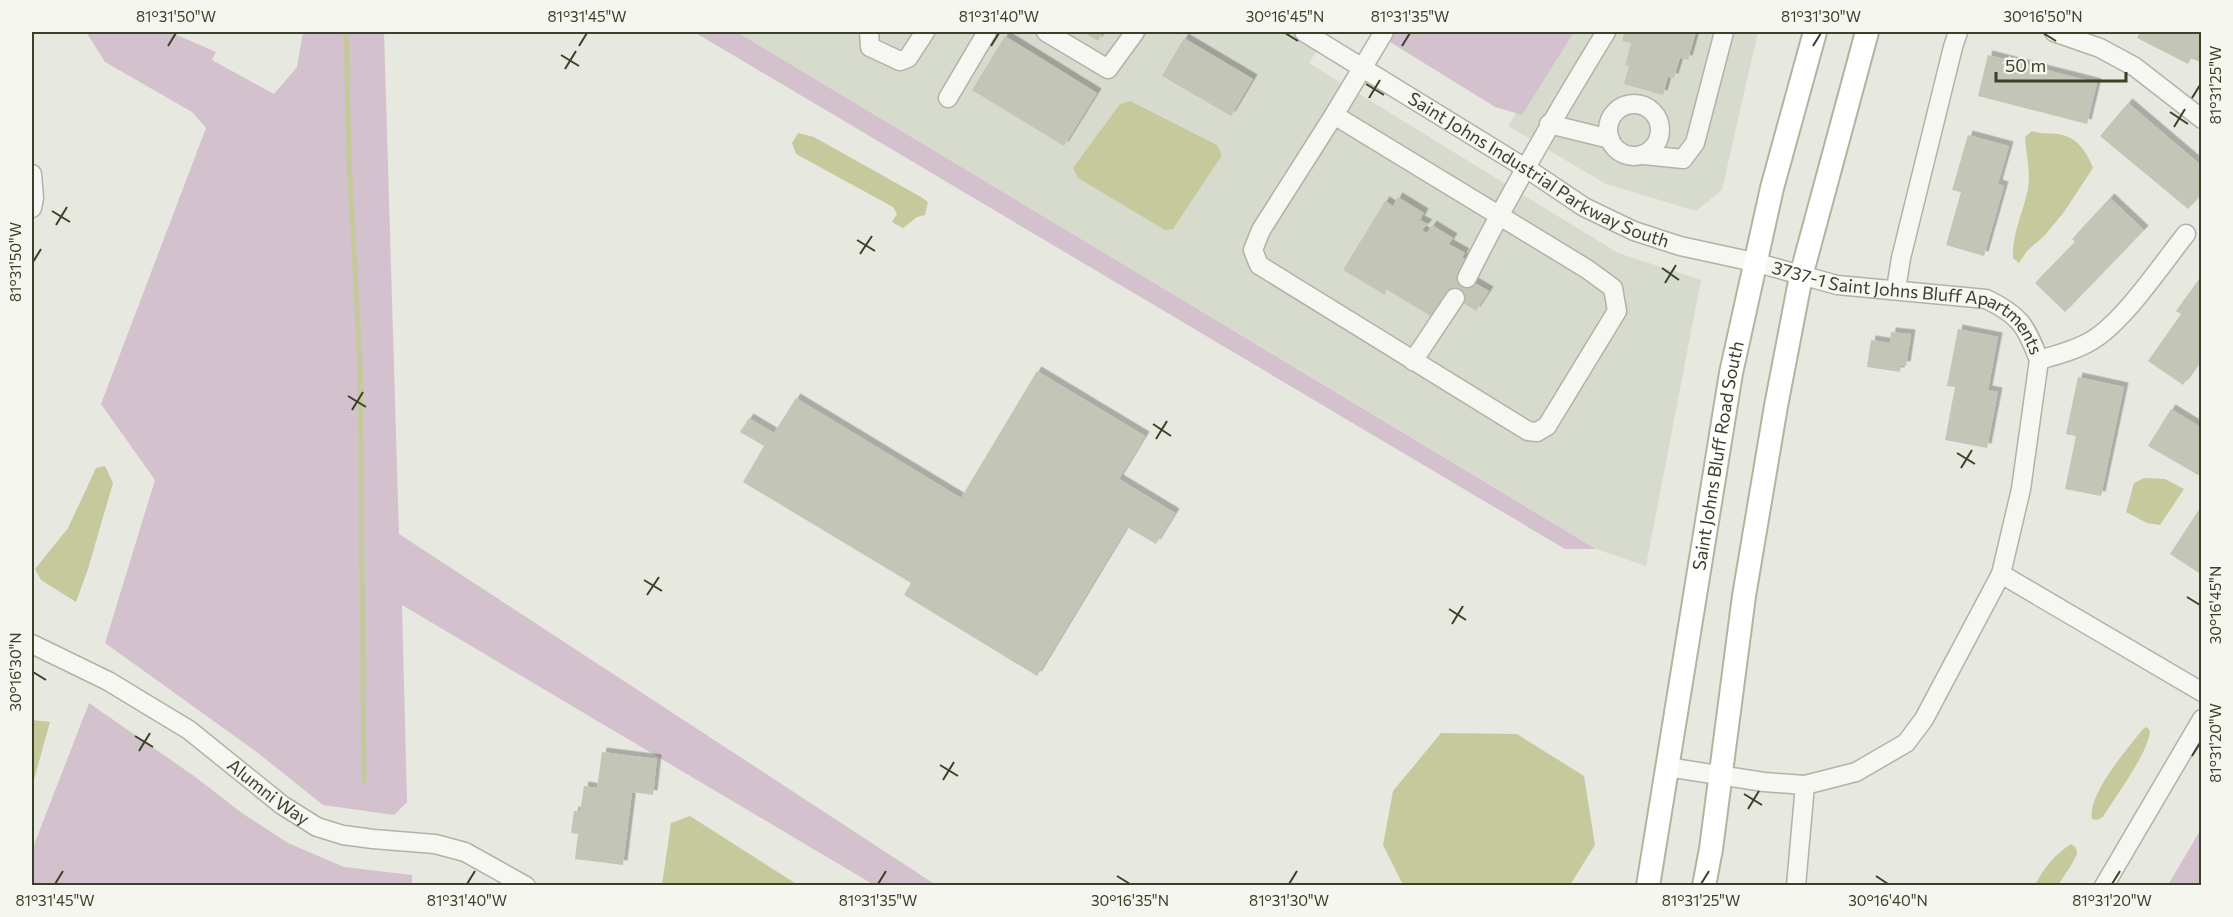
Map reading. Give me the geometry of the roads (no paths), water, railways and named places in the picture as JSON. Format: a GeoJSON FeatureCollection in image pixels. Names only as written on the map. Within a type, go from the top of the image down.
{"type":"FeatureCollection","features":[{"type":"Feature","properties":{"kind":"main road","name":"Saint Johns Bluff Road South"},"geometry":{"type":"LineString","coordinates":[[1648,885],[1731,373],[1772,188],[1815,32]]}},
{"type":"Feature","properties":{"kind":"main road"},"geometry":{"type":"LineString","coordinates":[[1704,885],[1711,849],[1744,596],[1776,406],[1801,276],[1867,32]]}},
{"type":"Feature","properties":{"kind":"street"},"geometry":{"type":"LineString","coordinates":[[869,32],[870,47],[900,61],[908,58],[925,32]]}},
{"type":"Feature","properties":{"kind":"street"},"geometry":{"type":"LineString","coordinates":[[948,98],[987,32]]}},
{"type":"Feature","properties":{"kind":"street"},"geometry":{"type":"LineString","coordinates":[[1046,32],[1108,69],[1135,32]]}},
{"type":"Feature","properties":{"kind":"street","name":"Saint Johns Industrial Parkway South"},"geometry":{"type":"LineString","coordinates":[[1304,32],[1584,207],[1634,231],[1680,246],[1754,262]]}},
{"type":"Feature","properties":{"kind":"street"},"geometry":{"type":"LineString","coordinates":[[1334,115],[1593,273],[1613,288],[1617,311],[1547,426],[1537,432],[1528,431],[1259,265],[1253,249],[1262,230],[1384,32]]}},
{"type":"Feature","properties":{"kind":"street"},"geometry":{"type":"LineString","coordinates":[[1467,278],[1498,215],[1526,169],[1549,124],[1606,32]]}},
{"type":"Feature","properties":{"kind":"street"},"geometry":{"type":"LineString","coordinates":[[1644,155],[1657,144],[1660,128],[1653,112],[1637,104],[1620,108],[1609,122],[1610,139],[1620,152],[1628,156],[1644,155],[1683,159],[1695,142],[1724,32]]}},
{"type":"Feature","properties":{"kind":"street"},"geometry":{"type":"LineString","coordinates":[[1896,289],[1901,258],[1958,32]]}},
{"type":"Feature","properties":{"kind":"street"},"geometry":{"type":"LineString","coordinates":[[2054,32],[2100,48],[2135,67],[2202,119]]}},
{"type":"Feature","properties":{"kind":"street"},"geometry":{"type":"LineString","coordinates":[[1549,124],[1610,139]]}},
{"type":"Feature","properties":{"kind":"street"},"geometry":{"type":"LineString","coordinates":[[32,174],[34,198],[32,208]]}},
{"type":"Feature","properties":{"kind":"street"},"geometry":{"type":"LineString","coordinates":[[2039,360],[2064,353],[2091,341],[2106,330],[2122,314],[2186,234]]}},
{"type":"Feature","properties":{"kind":"street","name":"3737-1 Saint Johns Bluff Apartments"},"geometry":{"type":"LineString","coordinates":[[1667,767],[1764,782],[1805,785],[1856,772],[1906,743],[1924,719],[2001,574],[2021,489],[2039,360],[2022,323],[2007,309],[1986,299],[1837,285],[1754,262]]}},
{"type":"Feature","properties":{"kind":"street"},"geometry":{"type":"LineString","coordinates":[[1413,360],[1455,298]]}},
{"type":"Feature","properties":{"kind":"street"},"geometry":{"type":"LineString","coordinates":[[2001,574],[2202,692]]}},
{"type":"Feature","properties":{"kind":"street","name":"Alumni Way"},"geometry":{"type":"LineString","coordinates":[[32,644],[108,681],[189,730],[282,805],[317,827],[343,835],[435,844],[465,852],[526,885]]}},
{"type":"Feature","properties":{"kind":"street"},"geometry":{"type":"LineString","coordinates":[[2103,885],[2202,719]]}},
{"type":"Feature","properties":{"kind":"street"},"geometry":{"type":"LineString","coordinates":[[1796,885],[1805,785]]}},
{"type":"Feature","properties":{"kind":"waterway"},"geometry":{"type":"LineString","coordinates":[[346,32],[349,157],[360,363],[364,781]]}}]}
